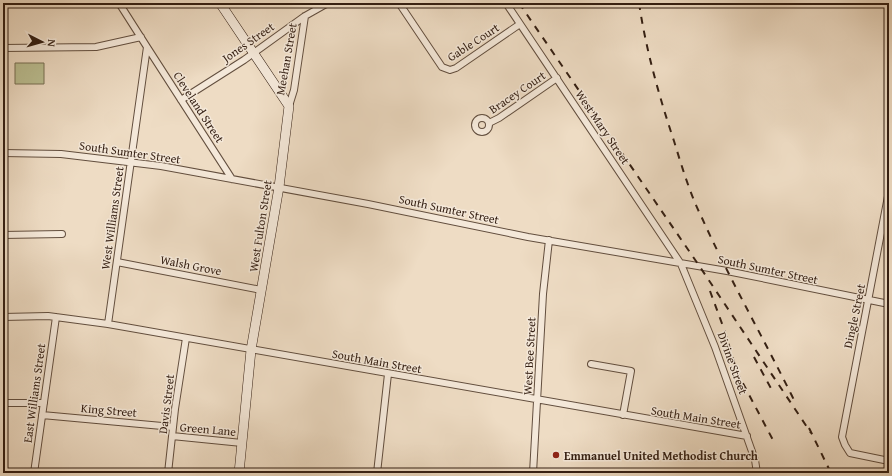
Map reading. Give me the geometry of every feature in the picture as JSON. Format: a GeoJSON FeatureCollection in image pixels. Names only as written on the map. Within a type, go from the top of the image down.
{"type":"FeatureCollection","features":[{"type":"Feature","properties":{"kind":"street"},"geometry":{"type":"LineString","coordinates":[[120,3],[147,47]]}},
{"type":"Feature","properties":{"kind":"street"},"geometry":{"type":"LineString","coordinates":[[220,3],[289,106]]}},
{"type":"Feature","properties":{"kind":"street","name":"Jones Street"},"geometry":{"type":"LineString","coordinates":[[181,100],[305,16],[328,3]]}},
{"type":"Feature","properties":{"kind":"street","name":"Gable Court"},"geometry":{"type":"LineString","coordinates":[[399,3],[445,69],[456,68],[520,24]]}},
{"type":"Feature","properties":{"kind":"street","name":"West Mary Street"},"geometry":{"type":"LineString","coordinates":[[506,3],[681,264]]}},
{"type":"Feature","properties":{"kind":"street","name":"Meehan Street"},"geometry":{"type":"LineString","coordinates":[[289,106],[294,90],[305,16]]}},
{"type":"Feature","properties":{"kind":"street"},"geometry":{"type":"LineString","coordinates":[[3,48],[96,48],[141,37]]}},
{"type":"Feature","properties":{"kind":"street","name":"Cleveland Street"},"geometry":{"type":"LineString","coordinates":[[147,47],[232,179]]}},
{"type":"Feature","properties":{"kind":"street","name":"West Williams Street"},"geometry":{"type":"LineString","coordinates":[[108,324],[147,47]]}},
{"type":"Feature","properties":{"kind":"street","name":"Bracey Court"},"geometry":{"type":"LineString","coordinates":[[489,123],[499,118],[557,78]]}},
{"type":"Feature","properties":{"kind":"street","name":"West Fulton Street"},"geometry":{"type":"LineString","coordinates":[[239,473],[251,350],[279,187],[289,106]]}},
{"type":"Feature","properties":{"kind":"street","name":"South Sumter Street"},"geometry":{"type":"LineString","coordinates":[[3,153],[61,154],[131,162],[279,187],[549,240],[735,273],[889,304]]}},
{"type":"Feature","properties":{"kind":"street","name":"Dingle Street"},"geometry":{"type":"LineString","coordinates":[[889,191],[842,437],[845,445],[854,455],[889,461]]}},
{"type":"Feature","properties":{"kind":"street"},"geometry":{"type":"LineString","coordinates":[[3,235],[62,234]]}},
{"type":"Feature","properties":{"kind":"street","name":"West Bee Street"},"geometry":{"type":"LineString","coordinates":[[533,473],[543,294],[549,240]]}},
{"type":"Feature","properties":{"kind":"street","name":"Walsh Grove"},"geometry":{"type":"LineString","coordinates":[[117,262],[261,290]]}},
{"type":"Feature","properties":{"kind":"street","name":"Divine Street"},"geometry":{"type":"LineString","coordinates":[[681,264],[715,347],[747,436],[755,460],[757,473]]}},
{"type":"Feature","properties":{"kind":"street","name":"South Main Street"},"geometry":{"type":"LineString","coordinates":[[3,317],[56,317],[108,324],[747,436]]}},
{"type":"Feature","properties":{"kind":"street","name":"East Williams Street"},"geometry":{"type":"LineString","coordinates":[[34,473],[56,317]]}},
{"type":"Feature","properties":{"kind":"street","name":"Davis Street"},"geometry":{"type":"LineString","coordinates":[[168,473],[186,338]]}},
{"type":"Feature","properties":{"kind":"street"},"geometry":{"type":"LineString","coordinates":[[591,364],[631,371],[623,415]]}},
{"type":"Feature","properties":{"kind":"street"},"geometry":{"type":"LineString","coordinates":[[377,473],[388,374]]}},
{"type":"Feature","properties":{"kind":"street"},"geometry":{"type":"LineString","coordinates":[[3,403],[44,403]]}},
{"type":"Feature","properties":{"kind":"street","name":"King Street"},"geometry":{"type":"LineString","coordinates":[[42,415],[173,427]]}},
{"type":"Feature","properties":{"kind":"street","name":"Green Lane"},"geometry":{"type":"LineString","coordinates":[[172,436],[242,443]]}},
{"type":"Feature","properties":{"kind":"green space"},"geometry":{"type":"Polygon","coordinates":[[[15,63],[44,63],[44,84],[15,84],[15,63]]]}},
{"type":"Feature","properties":{"kind":"railway"},"geometry":{"type":"LineString","coordinates":[[519,3],[700,267],[811,433]]}},
{"type":"Feature","properties":{"kind":"railway"},"geometry":{"type":"LineString","coordinates":[[639,3],[645,38],[658,90],[694,200],[724,264],[794,400]]}},
{"type":"Feature","properties":{"kind":"railway"},"geometry":{"type":"LineString","coordinates":[[710,291],[724,329],[737,372],[774,442]]}},
{"type":"Feature","properties":{"kind":"railway"},"geometry":{"type":"LineString","coordinates":[[754,357],[774,394]]}},
{"type":"Feature","properties":{"kind":"railway"},"geometry":{"type":"LineString","coordinates":[[809,428],[831,473]]}},
{"type":"Feature","properties":{"kind":"place","name":"Emmanuel United Methodist Church"},"geometry":{"type":"Point","coordinates":[556,455]}}]}
